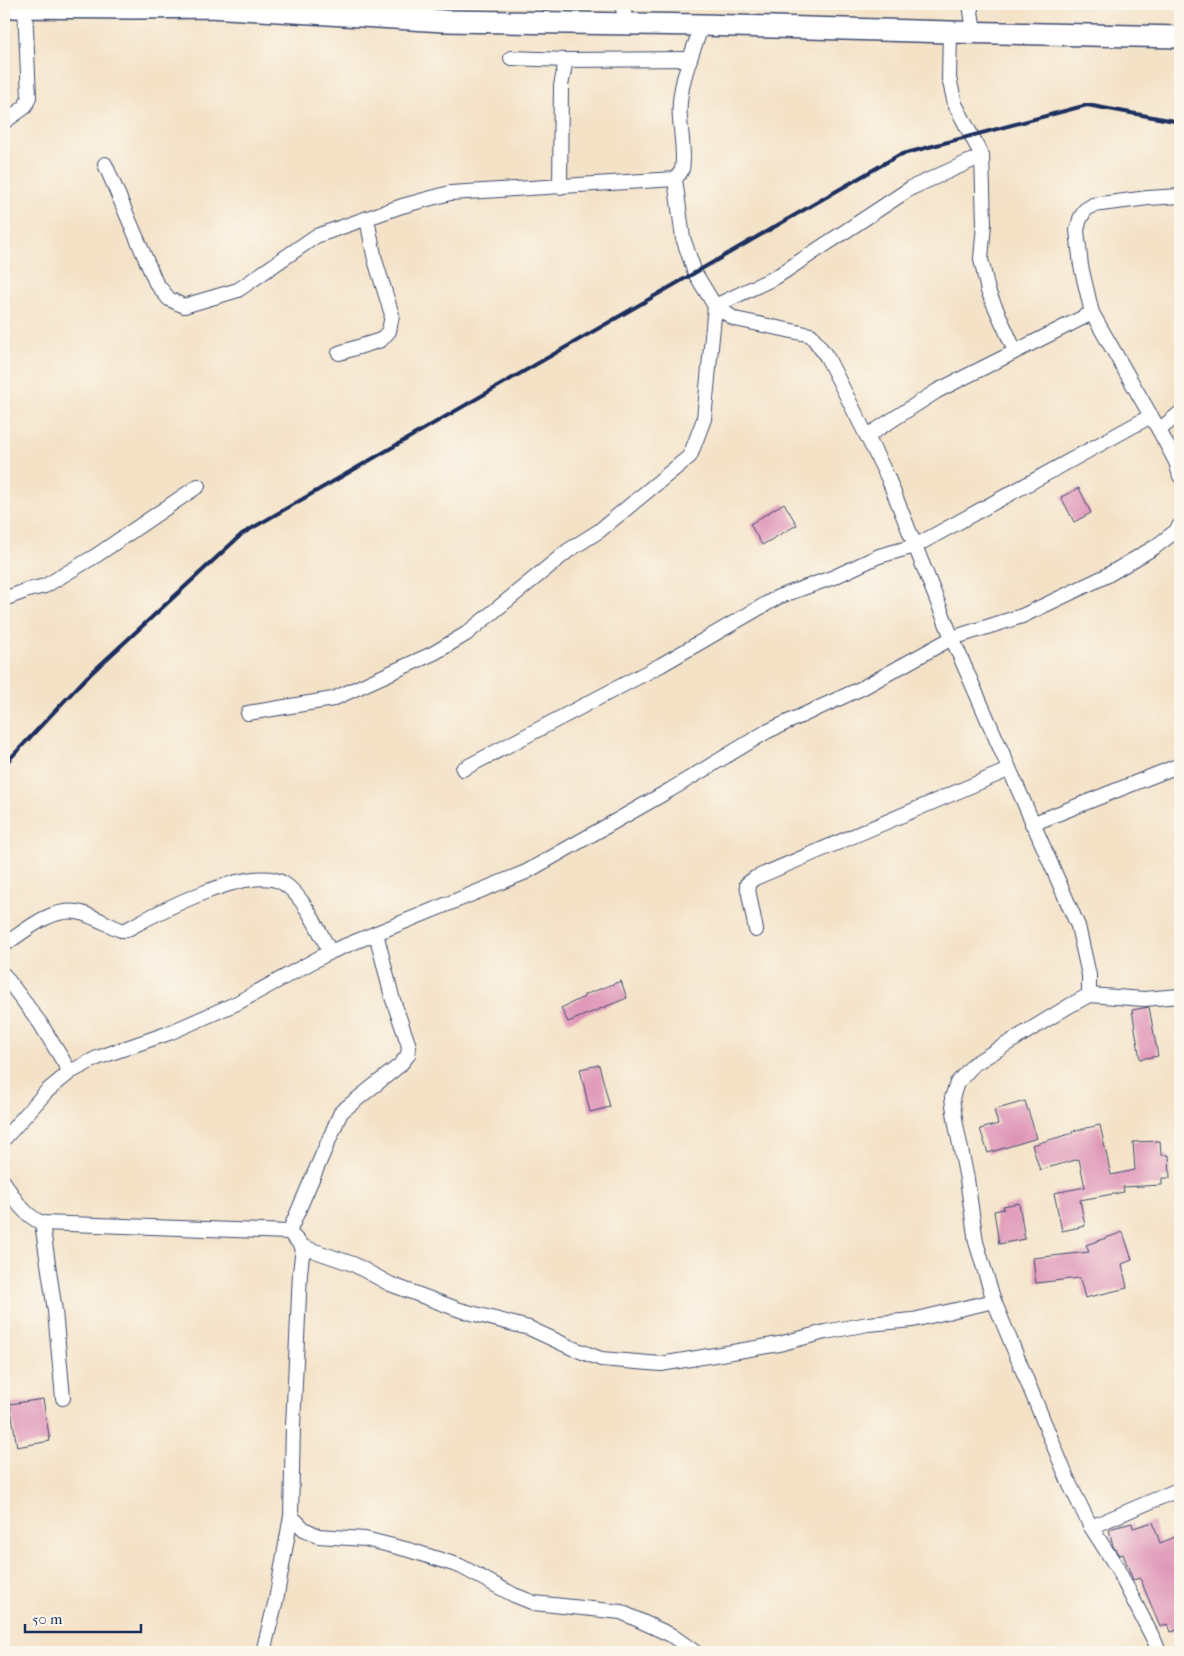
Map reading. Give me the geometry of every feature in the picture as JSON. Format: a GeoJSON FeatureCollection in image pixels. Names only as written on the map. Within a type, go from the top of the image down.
{"type":"FeatureCollection","features":[{"type":"Feature","properties":{"kind":"main road"},"geometry":{"type":"LineString","coordinates":[[4,7],[252,6],[344,16],[444,21],[702,25],[1180,37]]}},
{"type":"Feature","properties":{"kind":"street"},"geometry":{"type":"LineString","coordinates":[[622,4],[629,25]]}},
{"type":"Feature","properties":{"kind":"street"},"geometry":{"type":"LineString","coordinates":[[970,4],[974,32]]}},
{"type":"Feature","properties":{"kind":"street"},"geometry":{"type":"LineString","coordinates":[[4,122],[25,106],[29,96],[25,7]]}},
{"type":"Feature","properties":{"kind":"street"},"geometry":{"type":"LineString","coordinates":[[702,25],[682,90],[679,117],[683,141],[682,170],[675,179],[683,238],[695,273],[715,306],[735,319],[811,335],[826,357],[888,478],[952,638],[1008,770],[1078,926],[1089,975],[1089,995]]}},
{"type":"Feature","properties":{"kind":"street"},"geometry":{"type":"LineString","coordinates":[[950,32],[949,78],[956,104],[982,156],[984,224],[981,259],[988,291],[1016,351]]}},
{"type":"Feature","properties":{"kind":"street"},"geometry":{"type":"LineString","coordinates":[[511,58],[566,60],[690,59]]}},
{"type":"Feature","properties":{"kind":"street"},"geometry":{"type":"LineString","coordinates":[[560,187],[561,86],[566,60]]}},
{"type":"Feature","properties":{"kind":"street"},"geometry":{"type":"LineString","coordinates":[[715,306],[776,277],[911,188],[982,156]]}},
{"type":"Feature","properties":{"kind":"street"},"geometry":{"type":"LineString","coordinates":[[106,164],[156,283],[170,299],[184,306],[238,290],[316,236],[402,206],[450,194],[675,179]]}},
{"type":"Feature","properties":{"kind":"street"},"geometry":{"type":"LineString","coordinates":[[1180,196],[1093,205],[1085,210],[1080,219],[1078,230],[1081,266],[1092,313],[1159,430],[1176,462],[1180,476]]}},
{"type":"Feature","properties":{"kind":"street"},"geometry":{"type":"LineString","coordinates":[[339,353],[381,340],[389,331],[392,315],[375,260],[367,218]]}},
{"type":"Feature","properties":{"kind":"street"},"geometry":{"type":"LineString","coordinates":[[248,713],[333,699],[434,653],[466,634],[569,550],[606,525],[690,456],[704,419],[715,306]]}},
{"type":"Feature","properties":{"kind":"street"},"geometry":{"type":"LineString","coordinates":[[867,436],[937,391],[1092,313]]}},
{"type":"Feature","properties":{"kind":"street"},"geometry":{"type":"LineString","coordinates":[[1159,430],[1180,412]]}},
{"type":"Feature","properties":{"kind":"street"},"geometry":{"type":"LineString","coordinates":[[463,769],[661,665],[778,598],[879,556],[915,546],[1151,416]]}},
{"type":"Feature","properties":{"kind":"street"},"geometry":{"type":"LineString","coordinates":[[4,599],[44,586],[97,555],[198,486]]}},
{"type":"Feature","properties":{"kind":"street"},"geometry":{"type":"LineString","coordinates":[[4,1139],[47,1091],[70,1072],[97,1058],[169,1033],[237,1004],[330,952],[526,872],[670,790],[766,732],[862,688],[952,638],[1022,616],[1106,576],[1155,547],[1176,531],[1180,525]]}},
{"type":"Feature","properties":{"kind":"street"},"geometry":{"type":"LineString","coordinates":[[1032,824],[1180,765]]}},
{"type":"Feature","properties":{"kind":"street"},"geometry":{"type":"LineString","coordinates":[[756,930],[747,884],[754,878],[1008,770]]}},
{"type":"Feature","properties":{"kind":"street"},"geometry":{"type":"LineString","coordinates":[[4,945],[49,916],[65,911],[79,912],[121,930],[126,930],[203,892],[236,881],[268,878],[283,882],[298,897],[317,925],[330,952]]}},
{"type":"Feature","properties":{"kind":"street"},"geometry":{"type":"LineString","coordinates":[[289,1232],[341,1112],[400,1064],[408,1055],[409,1046],[392,997],[376,934]]}},
{"type":"Feature","properties":{"kind":"street"},"geometry":{"type":"LineString","coordinates":[[4,975],[40,1022],[70,1072]]}},
{"type":"Feature","properties":{"kind":"street"},"geometry":{"type":"LineString","coordinates":[[1159,1652],[1156,1642],[1116,1566],[1091,1527],[1070,1485],[994,1300],[976,1242],[952,1098],[957,1083],[974,1064],[1089,995],[1144,999],[1180,996]]}},
{"type":"Feature","properties":{"kind":"street"},"geometry":{"type":"LineString","coordinates":[[4,1182],[11,1194],[31,1218],[42,1223],[289,1232],[303,1247],[352,1264],[390,1284],[460,1310],[529,1328],[601,1359],[661,1364],[779,1344],[825,1332],[868,1324],[913,1320],[994,1300]]}},
{"type":"Feature","properties":{"kind":"street"},"geometry":{"type":"LineString","coordinates":[[42,1223],[55,1311],[64,1398]]}},
{"type":"Feature","properties":{"kind":"street"},"geometry":{"type":"LineString","coordinates":[[263,1652],[276,1600],[291,1516],[293,1426],[300,1273],[303,1247]]}},
{"type":"Feature","properties":{"kind":"street"},"geometry":{"type":"LineString","coordinates":[[1091,1527],[1180,1489]]}},
{"type":"Feature","properties":{"kind":"street"},"geometry":{"type":"LineString","coordinates":[[291,1516],[304,1529],[318,1536],[365,1539],[460,1566],[514,1595],[534,1603],[621,1612],[671,1635],[695,1652]]}},
{"type":"Feature","properties":{"kind":"building"},"geometry":{"type":"Polygon","coordinates":[[[1079,488],[1091,513],[1074,522],[1061,497],[1079,488]]]}},
{"type":"Feature","properties":{"kind":"building"},"geometry":{"type":"Polygon","coordinates":[[[784,503],[797,525],[762,545],[750,524],[784,503]]]}},
{"type":"Feature","properties":{"kind":"building"},"geometry":{"type":"Polygon","coordinates":[[[621,981],[627,998],[568,1022],[561,1008],[584,997],[584,995],[621,981]]]}},
{"type":"Feature","properties":{"kind":"building"},"geometry":{"type":"Polygon","coordinates":[[[1149,1007],[1158,1056],[1140,1059],[1132,1010],[1149,1007]]]}},
{"type":"Feature","properties":{"kind":"building"},"geometry":{"type":"Polygon","coordinates":[[[599,1065],[610,1107],[590,1112],[580,1069],[599,1065]]]}},
{"type":"Feature","properties":{"kind":"building"},"geometry":{"type":"Polygon","coordinates":[[[1025,1101],[1037,1138],[988,1153],[980,1129],[998,1124],[994,1110],[1025,1101]]]}},
{"type":"Feature","properties":{"kind":"building"},"geometry":{"type":"Polygon","coordinates":[[[1100,1125],[1111,1175],[1135,1170],[1133,1142],[1160,1141],[1161,1155],[1169,1155],[1170,1178],[1162,1178],[1162,1185],[1123,1187],[1124,1192],[1080,1200],[1085,1226],[1062,1231],[1054,1193],[1085,1187],[1079,1159],[1040,1170],[1032,1145],[1073,1133],[1073,1131],[1100,1125]]]}},
{"type":"Feature","properties":{"kind":"building"},"geometry":{"type":"Polygon","coordinates":[[[1019,1203],[1025,1239],[999,1244],[994,1211],[1004,1209],[1003,1206],[1019,1203]]]}},
{"type":"Feature","properties":{"kind":"building"},"geometry":{"type":"Polygon","coordinates":[[[1123,1232],[1132,1260],[1122,1264],[1127,1288],[1085,1298],[1080,1278],[1036,1283],[1033,1258],[1089,1252],[1086,1245],[1123,1232]]]}},
{"type":"Feature","properties":{"kind":"building"},"geometry":{"type":"Polygon","coordinates":[[[43,1399],[50,1441],[17,1447],[10,1404],[43,1399]]]}},
{"type":"Feature","properties":{"kind":"building"},"geometry":{"type":"Polygon","coordinates":[[[1153,1522],[1160,1543],[1180,1535],[1180,1629],[1171,1632],[1168,1624],[1160,1627],[1140,1578],[1133,1580],[1123,1554],[1119,1555],[1113,1546],[1109,1529],[1132,1523],[1133,1528],[1153,1522]]]}},
{"type":"Feature","properties":{"kind":"railway"},"geometry":{"type":"LineString","coordinates":[[4,765],[86,678],[242,534],[899,155],[1087,105],[1180,122]]}}]}
